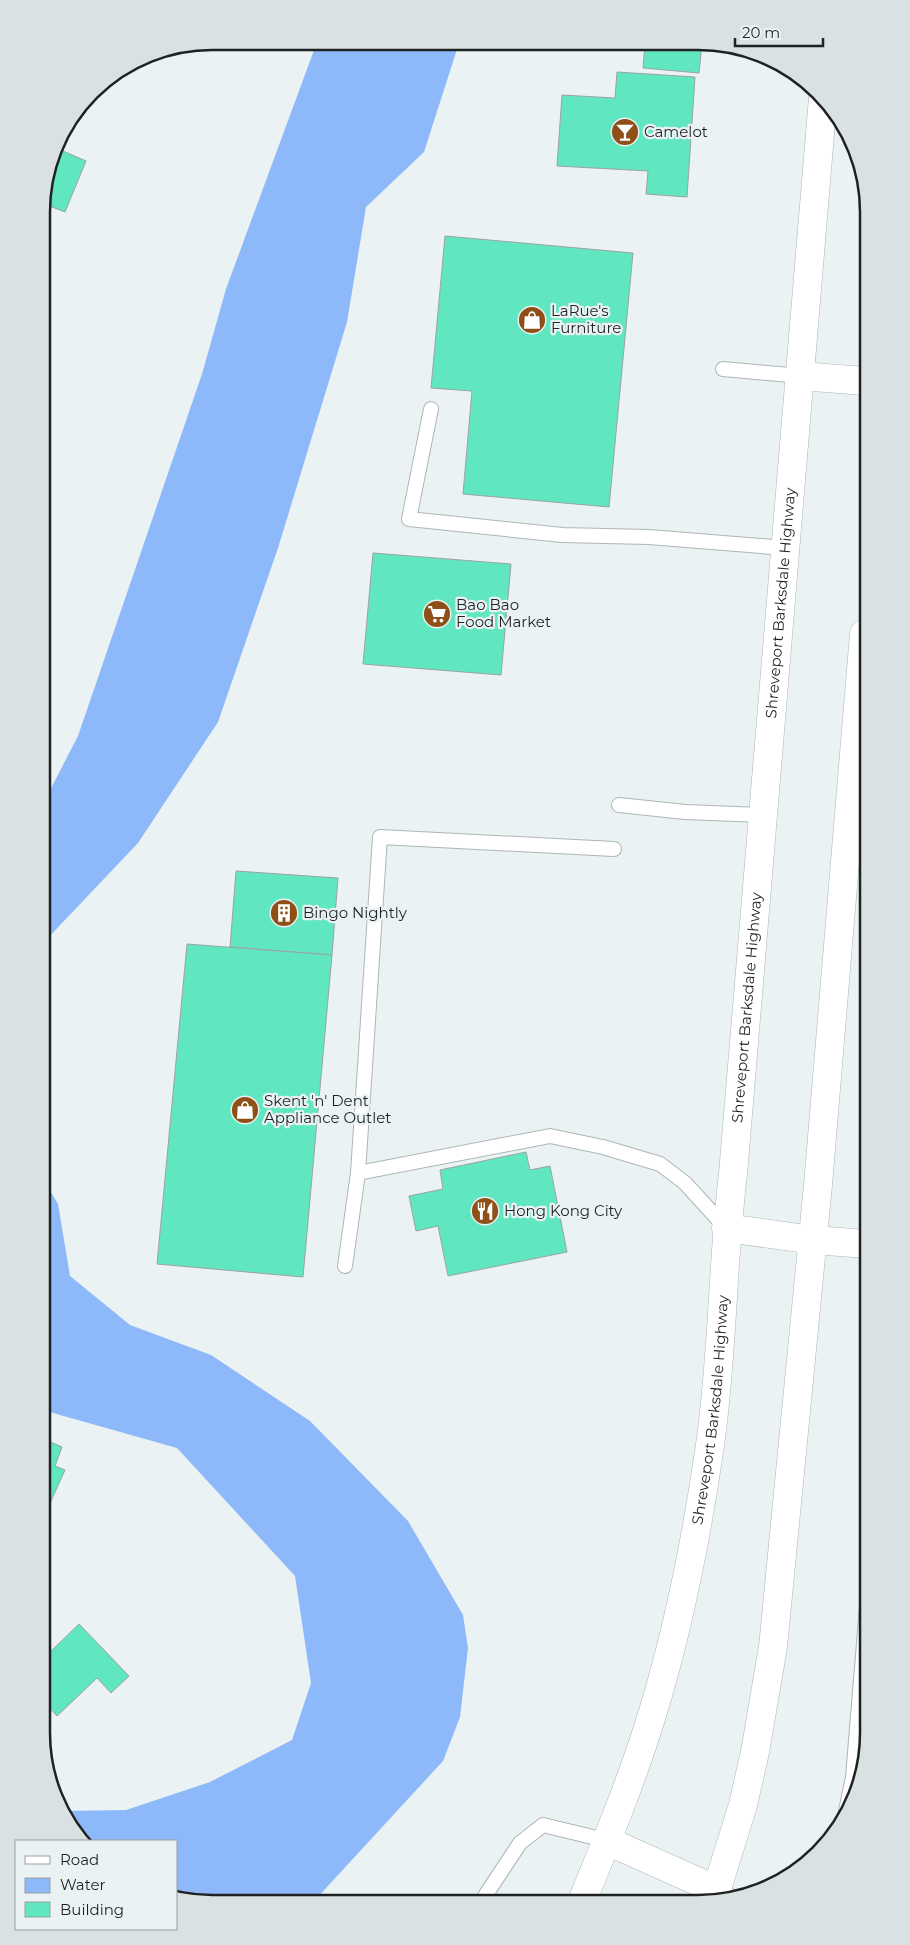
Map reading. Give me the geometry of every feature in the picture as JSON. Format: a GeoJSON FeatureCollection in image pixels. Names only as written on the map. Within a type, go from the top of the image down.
{"type":"FeatureCollection","features":[{"type":"Feature","properties":{"kind":"main road","name":"Shreveport Barksdale Highway"},"geometry":{"type":"LineString","coordinates":[[584,1895],[605,1840],[630,1783],[652,1714],[686,1580],[710,1445],[723,1307],[726,1228],[801,376],[822,108]]}},
{"type":"Feature","properties":{"kind":"main road"},"geometry":{"type":"LineString","coordinates":[[801,376],[860,381]]}},
{"type":"Feature","properties":{"kind":"main road"},"geometry":{"type":"LineString","coordinates":[[722,1893],[754,1761],[773,1647],[813,1240],[860,682]]}},
{"type":"Feature","properties":{"kind":"main road"},"geometry":{"type":"LineString","coordinates":[[726,1228],[813,1240],[860,1243]]}},
{"type":"Feature","properties":{"kind":"main road"},"geometry":{"type":"LineString","coordinates":[[605,1840],[720,1894]]}},
{"type":"Feature","properties":{"kind":"lane"},"geometry":{"type":"LineString","coordinates":[[723,370],[801,376]]}},
{"type":"Feature","properties":{"kind":"lane"},"geometry":{"type":"LineString","coordinates":[[431,409],[409,519],[562,536],[649,537],[785,548]]}},
{"type":"Feature","properties":{"kind":"lane"},"geometry":{"type":"LineString","coordinates":[[619,805],[685,812],[762,815]]}},
{"type":"Feature","properties":{"kind":"lane"},"geometry":{"type":"LineString","coordinates":[[344,1266],[358,1174],[380,837],[614,849]]}},
{"type":"Feature","properties":{"kind":"lane"},"geometry":{"type":"LineString","coordinates":[[358,1174],[550,1136],[612,1149],[660,1164],[685,1183],[726,1228]]}},
{"type":"Feature","properties":{"kind":"lane"},"geometry":{"type":"LineString","coordinates":[[852,1781],[860,1692]]}},
{"type":"Feature","properties":{"kind":"lane"},"geometry":{"type":"LineString","coordinates":[[486,1895],[520,1843],[543,1825],[605,1840]]}},
{"type":"Feature","properties":{"kind":"water"},"geometry":{"type":"Polygon","coordinates":[[[314,50],[457,50],[424,152],[366,207],[347,322],[278,548],[218,722],[138,843],[50,936],[50,790],[78,736],[202,374],[226,289],[314,50]]]}},
{"type":"Feature","properties":{"kind":"water"},"geometry":{"type":"Polygon","coordinates":[[[50,1190],[58,1204],[70,1276],[130,1325],[211,1355],[310,1421],[408,1521],[463,1615],[468,1648],[460,1717],[443,1761],[320,1895],[201,1895],[178,1891],[178,1840],[90,1840],[70,1811],[126,1810],[210,1782],[292,1740],[311,1683],[295,1576],[177,1448],[50,1412],[50,1190]]]}},
{"type":"Feature","properties":{"kind":"building"},"geometry":{"type":"Polygon","coordinates":[[[644,50],[701,50],[699,73],[643,68],[644,50]]]}},
{"type":"Feature","properties":{"kind":"building","name":"Camelot"},"geometry":{"type":"Polygon","coordinates":[[[617,72],[695,77],[687,197],[646,194],[648,171],[557,166],[562,95],[615,98],[617,72]]]}},
{"type":"Feature","properties":{"kind":"building"},"geometry":{"type":"Polygon","coordinates":[[[62,151],[86,161],[65,212],[50,206],[53,180],[62,151]]]}},
{"type":"Feature","properties":{"kind":"building","name":"LaRue's Furniture"},"geometry":{"type":"Polygon","coordinates":[[[445,236],[633,253],[609,507],[463,494],[472,391],[431,388],[445,236]]]}},
{"type":"Feature","properties":{"kind":"building","name":"Bao Bao Food Market"},"geometry":{"type":"Polygon","coordinates":[[[373,553],[511,564],[501,675],[363,664],[373,553]]]}},
{"type":"Feature","properties":{"kind":"building","name":"Bingo Nightly"},"geometry":{"type":"Polygon","coordinates":[[[236,871],[338,878],[332,955],[230,947],[236,871]]]}},
{"type":"Feature","properties":{"kind":"building","name":"Skent 'n' Dent Appliance Outlet"},"geometry":{"type":"Polygon","coordinates":[[[187,944],[332,955],[303,1277],[157,1264],[187,944]]]}},
{"type":"Feature","properties":{"kind":"building","name":"Hong Kong City"},"geometry":{"type":"Polygon","coordinates":[[[526,1152],[530,1170],[550,1166],[567,1252],[448,1276],[438,1226],[416,1231],[409,1196],[443,1189],[440,1170],[526,1152]]]}},
{"type":"Feature","properties":{"kind":"building"},"geometry":{"type":"Polygon","coordinates":[[[50,1442],[62,1447],[55,1466],[65,1470],[50,1503],[50,1442]]]}},
{"type":"Feature","properties":{"kind":"building"},"geometry":{"type":"Polygon","coordinates":[[[79,1624],[129,1676],[111,1693],[97,1678],[57,1716],[50,1708],[50,1652],[79,1624]]]}},
{"type":"Feature","properties":{"kind":"place","name":"Camelot"},"geometry":{"type":"Point","coordinates":[625,132]}},
{"type":"Feature","properties":{"kind":"place","name":"LaRue's Furniture"},"geometry":{"type":"Point","coordinates":[532,320]}},
{"type":"Feature","properties":{"kind":"place","name":"Bao Bao Food Market"},"geometry":{"type":"Point","coordinates":[437,614]}},
{"type":"Feature","properties":{"kind":"place","name":"Bingo Nightly"},"geometry":{"type":"Point","coordinates":[284,913]}},
{"type":"Feature","properties":{"kind":"place","name":"Skent 'n' Dent Appliance Outlet"},"geometry":{"type":"Point","coordinates":[245,1110]}},
{"type":"Feature","properties":{"kind":"place","name":"Hong Kong City"},"geometry":{"type":"Point","coordinates":[485,1211]}}]}
